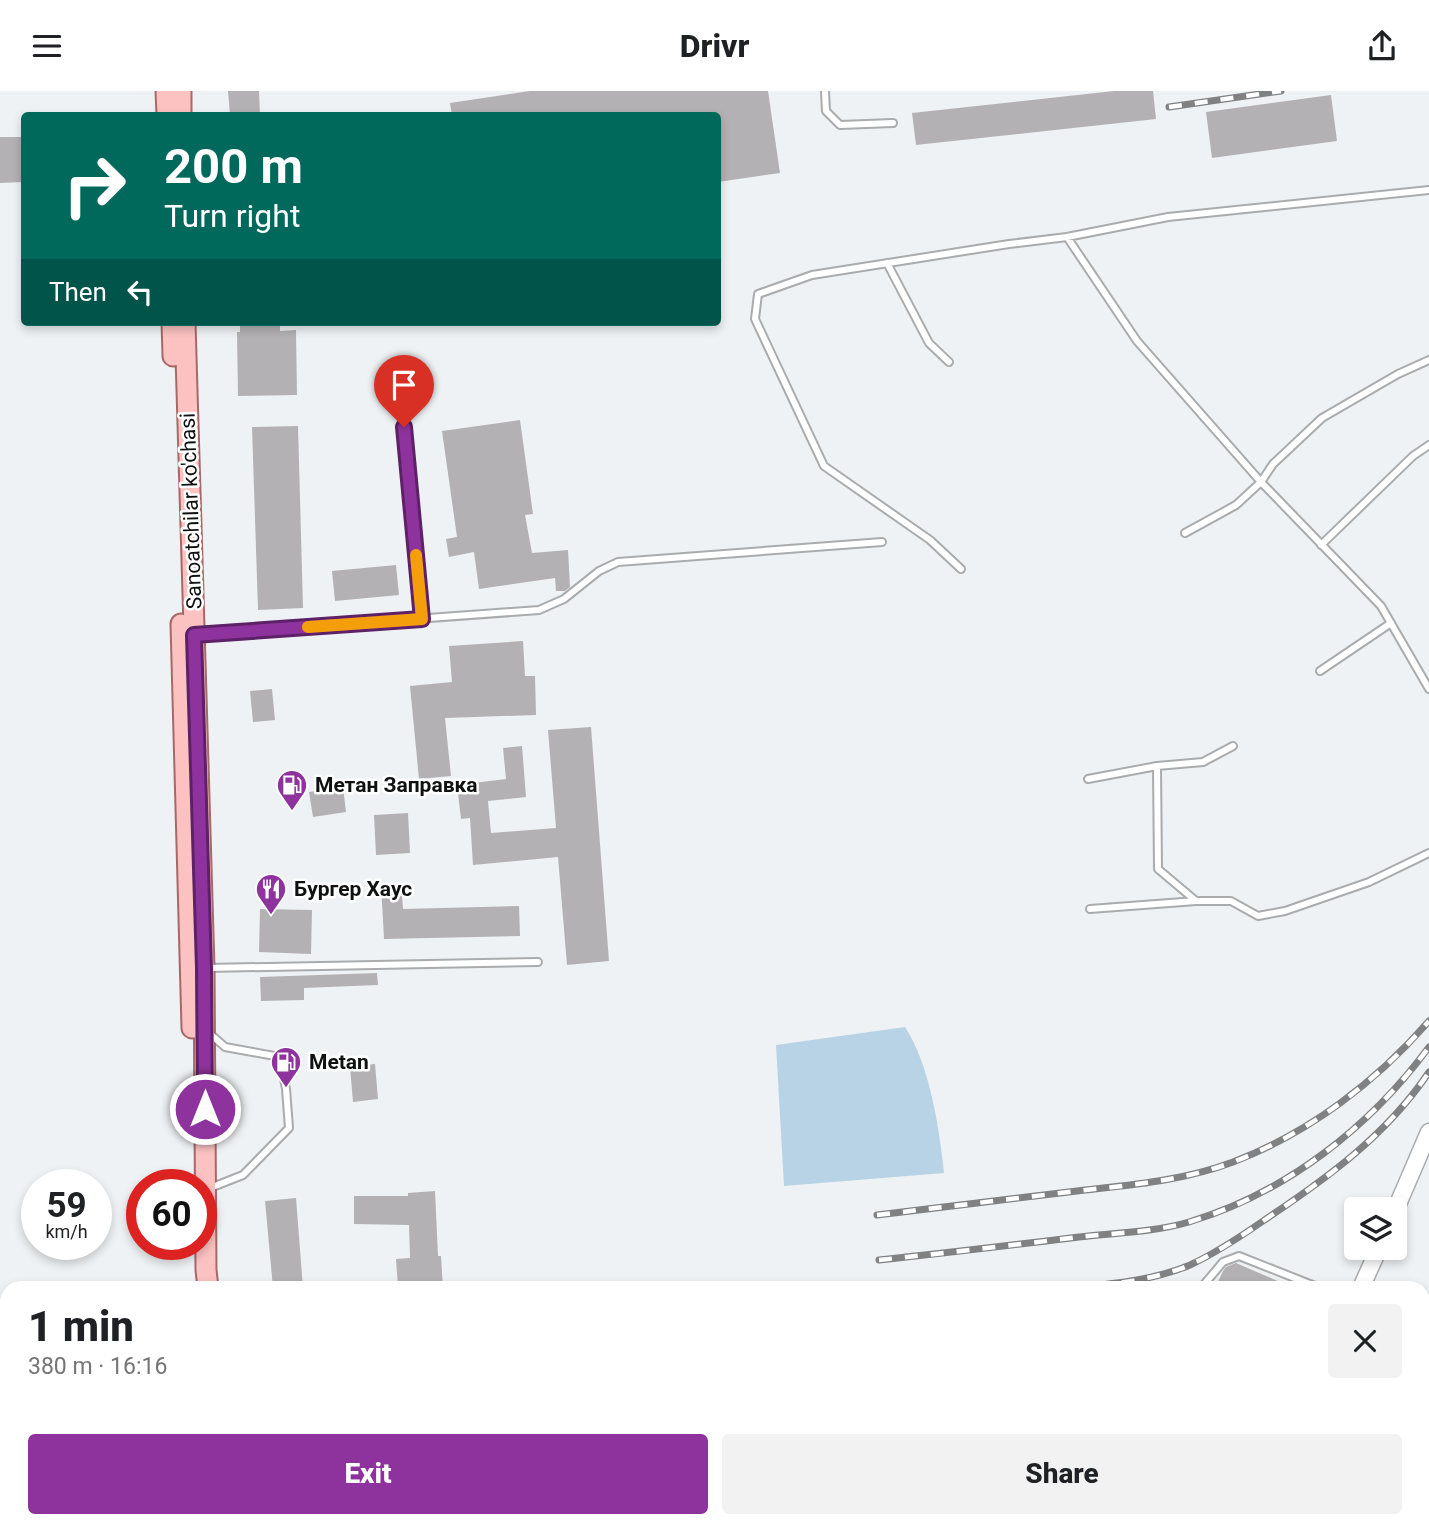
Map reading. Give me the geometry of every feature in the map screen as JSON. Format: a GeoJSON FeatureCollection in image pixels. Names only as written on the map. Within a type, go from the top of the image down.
{"type":"FeatureCollection","features":[{"type":"Feature","properties":{"kind":"main road"},"geometry":{"type":"LineString","coordinates":[[166,91],[167,112]]}},
{"type":"Feature","properties":{"kind":"main road"},"geometry":{"type":"LineString","coordinates":[[181,91],[181,112]]}},
{"type":"Feature","properties":{"kind":"main road","name":"Sanoatchilar ko'chasi"},"geometry":{"type":"LineString","coordinates":[[172,326],[198,1169]]}},
{"type":"Feature","properties":{"kind":"main road","name":"Sanoatchilar ko'chasi"},"geometry":{"type":"LineString","coordinates":[[185,326],[204,968],[205,1028],[200,1169]]}},
{"type":"Feature","properties":{"kind":"main road"},"geometry":{"type":"LineString","coordinates":[[195,1260],[197,1281]]}},
{"type":"Feature","properties":{"kind":"main road","name":"Sanoatchilar ko'chasi"},"geometry":{"type":"LineString","coordinates":[[205,1260],[207,1281]]}},
{"type":"Feature","properties":{"kind":"street"},"geometry":{"type":"LineString","coordinates":[[1401,1197],[1428,1138]]}},
{"type":"Feature","properties":{"kind":"street"},"geometry":{"type":"LineString","coordinates":[[1364,1281],[1374,1260]]}},
{"type":"Feature","properties":{"kind":"lane"},"geometry":{"type":"LineString","coordinates":[[825,91],[825,111],[839,125],[893,123]]}},
{"type":"Feature","properties":{"kind":"lane"},"geometry":{"type":"LineString","coordinates":[[961,569],[930,540],[824,466],[755,319],[758,294],[812,275],[1067,237],[1168,217],[1429,190]]}},
{"type":"Feature","properties":{"kind":"lane"},"geometry":{"type":"LineString","coordinates":[[1067,237],[1137,341],[1261,482],[1381,606],[1429,689]]}},
{"type":"Feature","properties":{"kind":"lane"},"geometry":{"type":"LineString","coordinates":[[887,263],[929,342],[949,362]]}},
{"type":"Feature","properties":{"kind":"lane"},"geometry":{"type":"LineString","coordinates":[[1185,533],[1236,505],[1261,482],[1273,464],[1322,418],[1398,374],[1429,360]]}},
{"type":"Feature","properties":{"kind":"lane"},"geometry":{"type":"LineString","coordinates":[[405,420],[422,619]]}},
{"type":"Feature","properties":{"kind":"lane"},"geometry":{"type":"LineString","coordinates":[[1321,545],[1403,465],[1429,445]]}},
{"type":"Feature","properties":{"kind":"lane"},"geometry":{"type":"LineString","coordinates":[[194,635],[539,610],[564,600],[599,571],[618,562],[882,542]]}},
{"type":"Feature","properties":{"kind":"lane"},"geometry":{"type":"LineString","coordinates":[[1320,671],[1391,623]]}},
{"type":"Feature","properties":{"kind":"lane"},"geometry":{"type":"LineString","coordinates":[[1088,779],[1157,766],[1203,762],[1233,746]]}},
{"type":"Feature","properties":{"kind":"lane"},"geometry":{"type":"LineString","coordinates":[[1157,766],[1158,869],[1196,901]]}},
{"type":"Feature","properties":{"kind":"lane"},"geometry":{"type":"LineString","coordinates":[[1090,909],[1231,901],[1258,916],[1285,911],[1369,882],[1429,853]]}},
{"type":"Feature","properties":{"kind":"lane"},"geometry":{"type":"LineString","coordinates":[[204,968],[538,963]]}},
{"type":"Feature","properties":{"kind":"lane"},"geometry":{"type":"LineString","coordinates":[[205,1028],[225,1047],[280,1057],[286,1089],[289,1128],[243,1175],[217,1183]]}},
{"type":"Feature","properties":{"kind":"lane"},"geometry":{"type":"LineString","coordinates":[[1207,1281],[1223,1262],[1239,1256],[1302,1281]]}},
{"type":"Feature","properties":{"kind":"shaded area"},"geometry":{"type":"Polygon","coordinates":[[[905,1027],[914,1042],[927,1078],[944,1173],[784,1186],[776,1045],[905,1027]]]}},
{"type":"Feature","properties":{"kind":"building"},"geometry":{"type":"Polygon","coordinates":[[[228,91],[259,91],[260,112],[230,112],[228,91]]]}},
{"type":"Feature","properties":{"kind":"building"},"geometry":{"type":"Polygon","coordinates":[[[530,91],[768,91],[780,173],[721,182],[721,112],[452,112],[450,103],[530,91]]]}},
{"type":"Feature","properties":{"kind":"building"},"geometry":{"type":"Polygon","coordinates":[[[1114,91],[1153,91],[1156,119],[916,145],[912,113],[1114,91]]]}},
{"type":"Feature","properties":{"kind":"building"},"geometry":{"type":"Polygon","coordinates":[[[1331,95],[1337,141],[1212,158],[1206,112],[1331,95]]]}},
{"type":"Feature","properties":{"kind":"building"},"geometry":{"type":"Polygon","coordinates":[[[0,137],[21,137],[21,182],[0,183],[0,137]]]}},
{"type":"Feature","properties":{"kind":"building"},"geometry":{"type":"Polygon","coordinates":[[[240,326],[280,326],[280,331],[296,330],[297,395],[238,396],[237,332],[240,332],[240,326]]]}},
{"type":"Feature","properties":{"kind":"building"},"geometry":{"type":"Polygon","coordinates":[[[520,420],[533,514],[525,515],[532,553],[568,550],[570,587],[565,591],[556,591],[555,578],[479,589],[474,552],[449,557],[446,539],[457,537],[442,431],[520,420]]]}},
{"type":"Feature","properties":{"kind":"building"},"geometry":{"type":"Polygon","coordinates":[[[298,426],[303,608],[258,610],[252,427],[298,426]]]}},
{"type":"Feature","properties":{"kind":"building"},"geometry":{"type":"Polygon","coordinates":[[[396,565],[399,595],[335,601],[332,571],[396,565]]]}},
{"type":"Feature","properties":{"kind":"building"},"geometry":{"type":"Polygon","coordinates":[[[523,641],[525,676],[535,676],[536,715],[445,718],[451,776],[419,779],[410,686],[452,682],[449,646],[523,641]]]}},
{"type":"Feature","properties":{"kind":"building"},"geometry":{"type":"Polygon","coordinates":[[[272,689],[275,720],[253,722],[250,691],[272,689]]]}},
{"type":"Feature","properties":{"kind":"building"},"geometry":{"type":"Polygon","coordinates":[[[591,727],[609,961],[567,965],[558,857],[473,865],[470,818],[461,819],[457,785],[506,779],[503,748],[522,746],[526,797],[488,801],[491,833],[556,828],[548,730],[591,727]]]}},
{"type":"Feature","properties":{"kind":"building"},"geometry":{"type":"Polygon","coordinates":[[[343,787],[346,812],[313,817],[309,792],[343,787]]]}},
{"type":"Feature","properties":{"kind":"building"},"geometry":{"type":"Polygon","coordinates":[[[408,813],[410,853],[376,855],[374,815],[408,813]]]}},
{"type":"Feature","properties":{"kind":"building"},"geometry":{"type":"Polygon","coordinates":[[[401,883],[403,909],[519,906],[520,936],[384,939],[381,884],[401,883]]]}},
{"type":"Feature","properties":{"kind":"building"},"geometry":{"type":"Polygon","coordinates":[[[260,909],[312,910],[311,954],[259,952],[260,909]]]}},
{"type":"Feature","properties":{"kind":"building"},"geometry":{"type":"Polygon","coordinates":[[[377,973],[378,985],[304,988],[304,1000],[261,1001],[260,977],[377,973]]]}},
{"type":"Feature","properties":{"kind":"building"},"geometry":{"type":"Polygon","coordinates":[[[375,1064],[378,1099],[353,1102],[350,1067],[375,1064]]]}},
{"type":"Feature","properties":{"kind":"building"},"geometry":{"type":"Polygon","coordinates":[[[435,1191],[438,1256],[441,1256],[443,1281],[398,1281],[396,1259],[410,1258],[409,1225],[354,1224],[354,1196],[408,1196],[408,1193],[435,1191]]]}},
{"type":"Feature","properties":{"kind":"building"},"geometry":{"type":"Polygon","coordinates":[[[296,1198],[302,1281],[272,1281],[265,1201],[296,1198]]]}},
{"type":"Feature","properties":{"kind":"building"},"geometry":{"type":"Polygon","coordinates":[[[1236,1263],[1278,1281],[1218,1281],[1226,1267],[1236,1263]]]}},
{"type":"Feature","properties":{"kind":"railway"},"geometry":{"type":"LineString","coordinates":[[1169,107],[1281,91]]}},
{"type":"Feature","properties":{"kind":"railway"},"geometry":{"type":"LineString","coordinates":[[877,1215],[1156,1181],[1195,1174],[1233,1162],[1288,1136],[1340,1103],[1387,1065],[1429,1021]]}},
{"type":"Feature","properties":{"kind":"railway"},"geometry":{"type":"LineString","coordinates":[[879,1260],[1149,1230],[1189,1222],[1225,1209],[1259,1194],[1323,1154],[1380,1104],[1429,1047]]}},
{"type":"Feature","properties":{"kind":"railway"},"geometry":{"type":"LineString","coordinates":[[1131,1281],[1190,1265],[1246,1233],[1310,1189],[1375,1136],[1429,1072]]}},
{"type":"Feature","properties":{"kind":"slow traffic"},"geometry":{"type":"LineString","coordinates":[[308,627],[422,619],[416,555]]}},
{"type":"Feature","properties":{"kind":"place","name":"Метан Заправка"},"geometry":{"type":"Point","coordinates":[292,812]}},
{"type":"Feature","properties":{"kind":"place","name":"Бургер Хаус"},"geometry":{"type":"Point","coordinates":[271,916]}},
{"type":"Feature","properties":{"kind":"place","name":"Metan"},"geometry":{"type":"Point","coordinates":[286,1089]}},
{"type":"Feature","properties":{"kind":"route"},"geometry":{"type":"LineString","coordinates":[[205,1109],[204,968],[194,635],[422,619],[404,427]]}}]}
